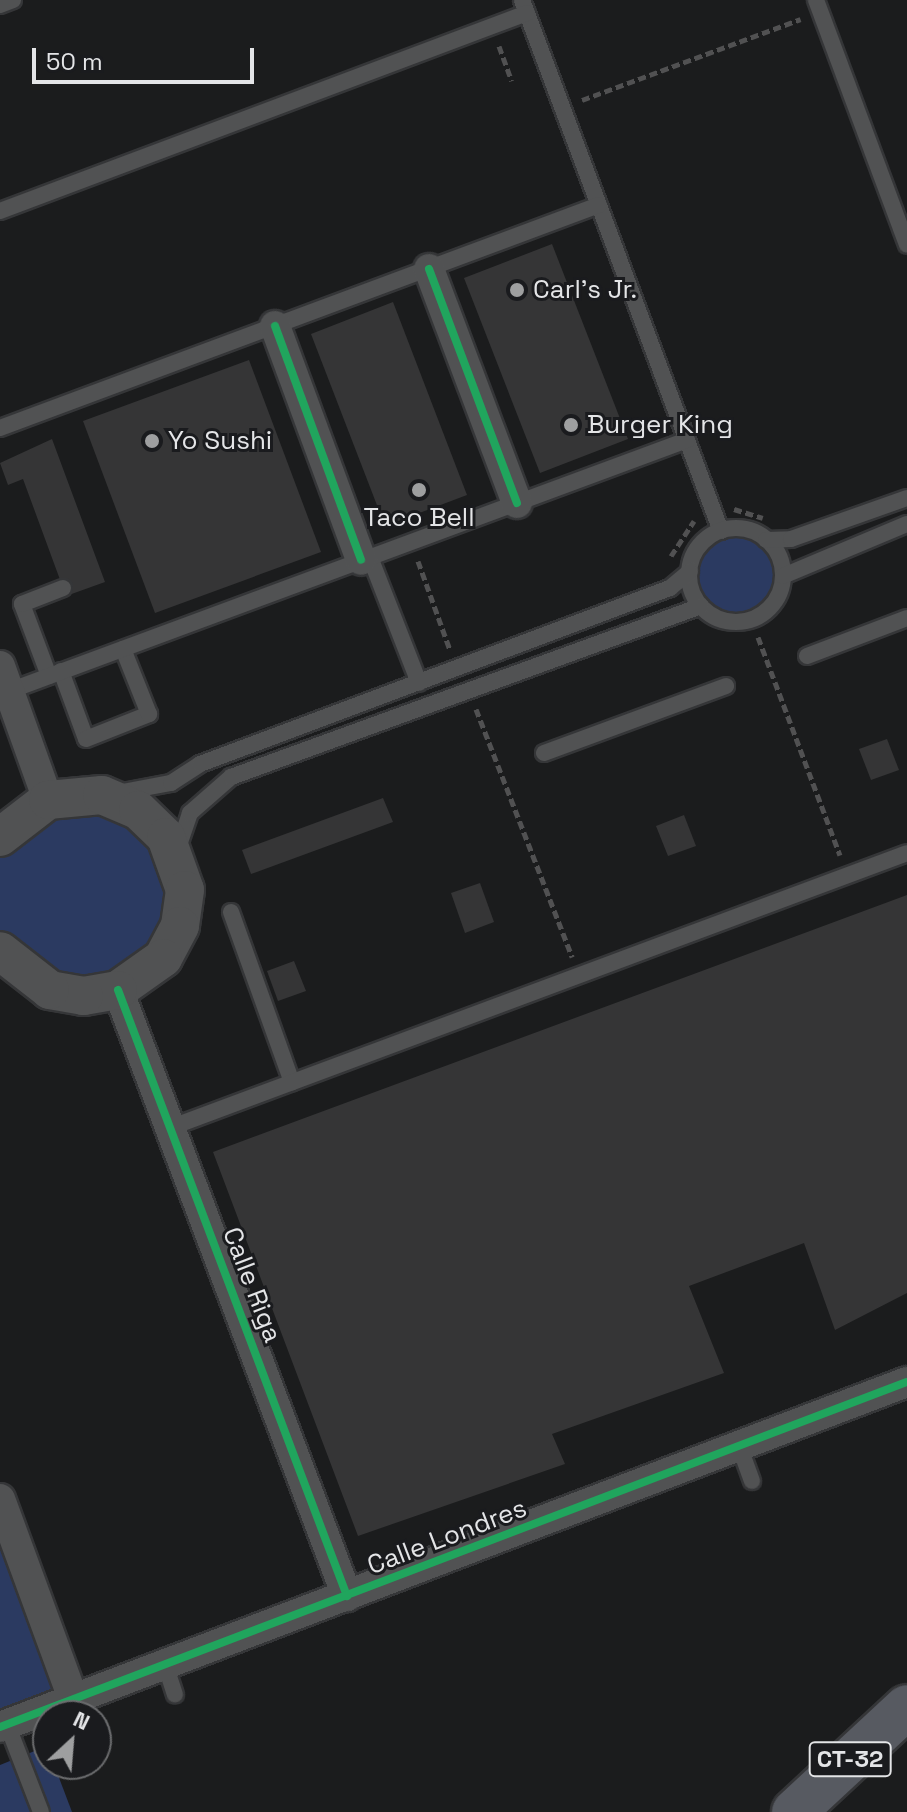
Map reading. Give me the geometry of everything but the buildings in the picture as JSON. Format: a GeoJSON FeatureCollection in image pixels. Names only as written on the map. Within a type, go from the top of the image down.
{"type":"FeatureCollection","features":[{"type":"Feature","properties":{"kind":"highway","name":"CT-32"},"geometry":{"type":"LineString","coordinates":[[794,1812],[907,1707]]}},
{"type":"Feature","properties":{"kind":"street"},"geometry":{"type":"LineString","coordinates":[[429,269],[517,503]]}},
{"type":"Feature","properties":{"kind":"street"},"geometry":{"type":"LineString","coordinates":[[275,326],[366,559]]}},
{"type":"Feature","properties":{"kind":"street"},"geometry":{"type":"LineString","coordinates":[[3,684],[48,800]]}},
{"type":"Feature","properties":{"kind":"street"},"geometry":{"type":"LineString","coordinates":[[0,837],[48,800],[102,795],[153,822],[178,858],[184,908],[173,943],[150,971],[118,990],[67,995],[3,958]]}},
{"type":"Feature","properties":{"kind":"street","name":"Calle Riga"},"geometry":{"type":"LineString","coordinates":[[118,990],[347,1596]]}},
{"type":"Feature","properties":{"kind":"street","name":"Calle Londres"},"geometry":{"type":"LineString","coordinates":[[3,1725],[740,1448],[907,1382]]}},
{"type":"Feature","properties":{"kind":"street"},"geometry":{"type":"LineString","coordinates":[[0,1499],[73,1699]]}},
{"type":"Feature","properties":{"kind":"lane"},"geometry":{"type":"LineString","coordinates":[[0,5],[13,0]]}},
{"type":"Feature","properties":{"kind":"lane"},"geometry":{"type":"LineString","coordinates":[[818,6],[907,245]]}},
{"type":"Feature","properties":{"kind":"lane"},"geometry":{"type":"LineString","coordinates":[[0,211],[524,7],[721,531]]}},
{"type":"Feature","properties":{"kind":"lane"},"geometry":{"type":"LineString","coordinates":[[0,428],[599,205]]}},
{"type":"Feature","properties":{"kind":"lane"},"geometry":{"type":"LineString","coordinates":[[3,684],[55,674],[687,440]]}},
{"type":"Feature","properties":{"kind":"lane"},"geometry":{"type":"LineString","coordinates":[[102,795],[171,783],[200,764],[670,588],[690,571],[699,546],[721,531],[745,529],[766,540],[791,539],[907,498]]}},
{"type":"Feature","properties":{"kind":"lane"},"geometry":{"type":"LineString","coordinates":[[783,576],[907,524]]}},
{"type":"Feature","properties":{"kind":"lane"},"geometry":{"type":"LineString","coordinates":[[690,571],[701,606],[725,620],[753,619],[773,604],[783,576],[766,540]]}},
{"type":"Feature","properties":{"kind":"lane"},"geometry":{"type":"LineString","coordinates":[[366,559],[419,683]]}},
{"type":"Feature","properties":{"kind":"lane"},"geometry":{"type":"LineString","coordinates":[[63,588],[22,604],[86,739],[149,714],[123,649]]}},
{"type":"Feature","properties":{"kind":"lane"},"geometry":{"type":"LineString","coordinates":[[178,858],[190,813],[231,777],[701,606]]}},
{"type":"Feature","properties":{"kind":"lane"},"geometry":{"type":"LineString","coordinates":[[807,656],[907,618]]}},
{"type":"Feature","properties":{"kind":"lane"},"geometry":{"type":"LineString","coordinates":[[544,753],[726,686]]}},
{"type":"Feature","properties":{"kind":"lane"},"geometry":{"type":"LineString","coordinates":[[172,1127],[907,853]]}},
{"type":"Feature","properties":{"kind":"lane"},"geometry":{"type":"LineString","coordinates":[[231,912],[292,1082]]}},
{"type":"Feature","properties":{"kind":"lane"},"geometry":{"type":"LineString","coordinates":[[740,1448],[752,1481]]}},
{"type":"Feature","properties":{"kind":"lane"},"geometry":{"type":"LineString","coordinates":[[165,1664],[175,1694]]}},
{"type":"Feature","properties":{"kind":"lane"},"geometry":{"type":"LineString","coordinates":[[3,1725],[41,1812]]}},
{"type":"Feature","properties":{"kind":"path"},"geometry":{"type":"LineString","coordinates":[[570,105],[818,6]]}},
{"type":"Feature","properties":{"kind":"path"},"geometry":{"type":"LineString","coordinates":[[722,501],[725,510],[769,522]]}},
{"type":"Feature","properties":{"kind":"path"},"geometry":{"type":"LineString","coordinates":[[670,565],[681,534],[699,517],[696,509]]}},
{"type":"Feature","properties":{"kind":"path"},"geometry":{"type":"LineString","coordinates":[[411,542],[450,651]]}},
{"type":"Feature","properties":{"kind":"path"},"geometry":{"type":"LineString","coordinates":[[758,637],[848,875]]}},
{"type":"Feature","properties":{"kind":"path"},"geometry":{"type":"LineString","coordinates":[[475,704],[579,975]]}},
{"type":"Feature","properties":{"kind":"shaded area"},"geometry":{"type":"Polygon","coordinates":[[[736,528],[754,532],[769,542],[779,557],[783,575],[779,593],[769,608],[754,618],[736,622],[718,618],[703,608],[693,593],[689,575],[693,557],[703,542],[718,532],[736,528]]]}},
{"type":"Feature","properties":{"kind":"shaded area"},"geometry":{"type":"Polygon","coordinates":[[[138,810],[184,908],[102,994],[0,951],[0,837],[19,817],[138,810]]]}},
{"type":"Feature","properties":{"kind":"shaded area"},"geometry":{"type":"Polygon","coordinates":[[[0,1499],[73,1699],[32,1700],[32,1715],[0,1727],[0,1499]]]}},
{"type":"Feature","properties":{"kind":"shaded area"},"geometry":{"type":"Polygon","coordinates":[[[32,1752],[32,1780],[60,1780],[72,1812],[0,1812],[0,1765],[32,1752]]]}},
{"type":"Feature","properties":{"kind":"cycle path"},"geometry":{"type":"LineString","coordinates":[[429,269],[517,503]]}},
{"type":"Feature","properties":{"kind":"cycle path"},"geometry":{"type":"LineString","coordinates":[[275,326],[361,560]]}},
{"type":"Feature","properties":{"kind":"cycle path"},"geometry":{"type":"LineString","coordinates":[[118,990],[347,1596]]}},
{"type":"Feature","properties":{"kind":"cycle path"},"geometry":{"type":"LineString","coordinates":[[0,1727],[907,1382]]}},
{"type":"Feature","properties":{"kind":"place","name":"Carl's Jr."},"geometry":{"type":"Point","coordinates":[517,290]}},
{"type":"Feature","properties":{"kind":"place","name":"Burger King"},"geometry":{"type":"Point","coordinates":[571,425]}},
{"type":"Feature","properties":{"kind":"place","name":"Yo Sushi"},"geometry":{"type":"Point","coordinates":[152,441]}},
{"type":"Feature","properties":{"kind":"place","name":"Taco Bell"},"geometry":{"type":"Point","coordinates":[419,490]}}]}
